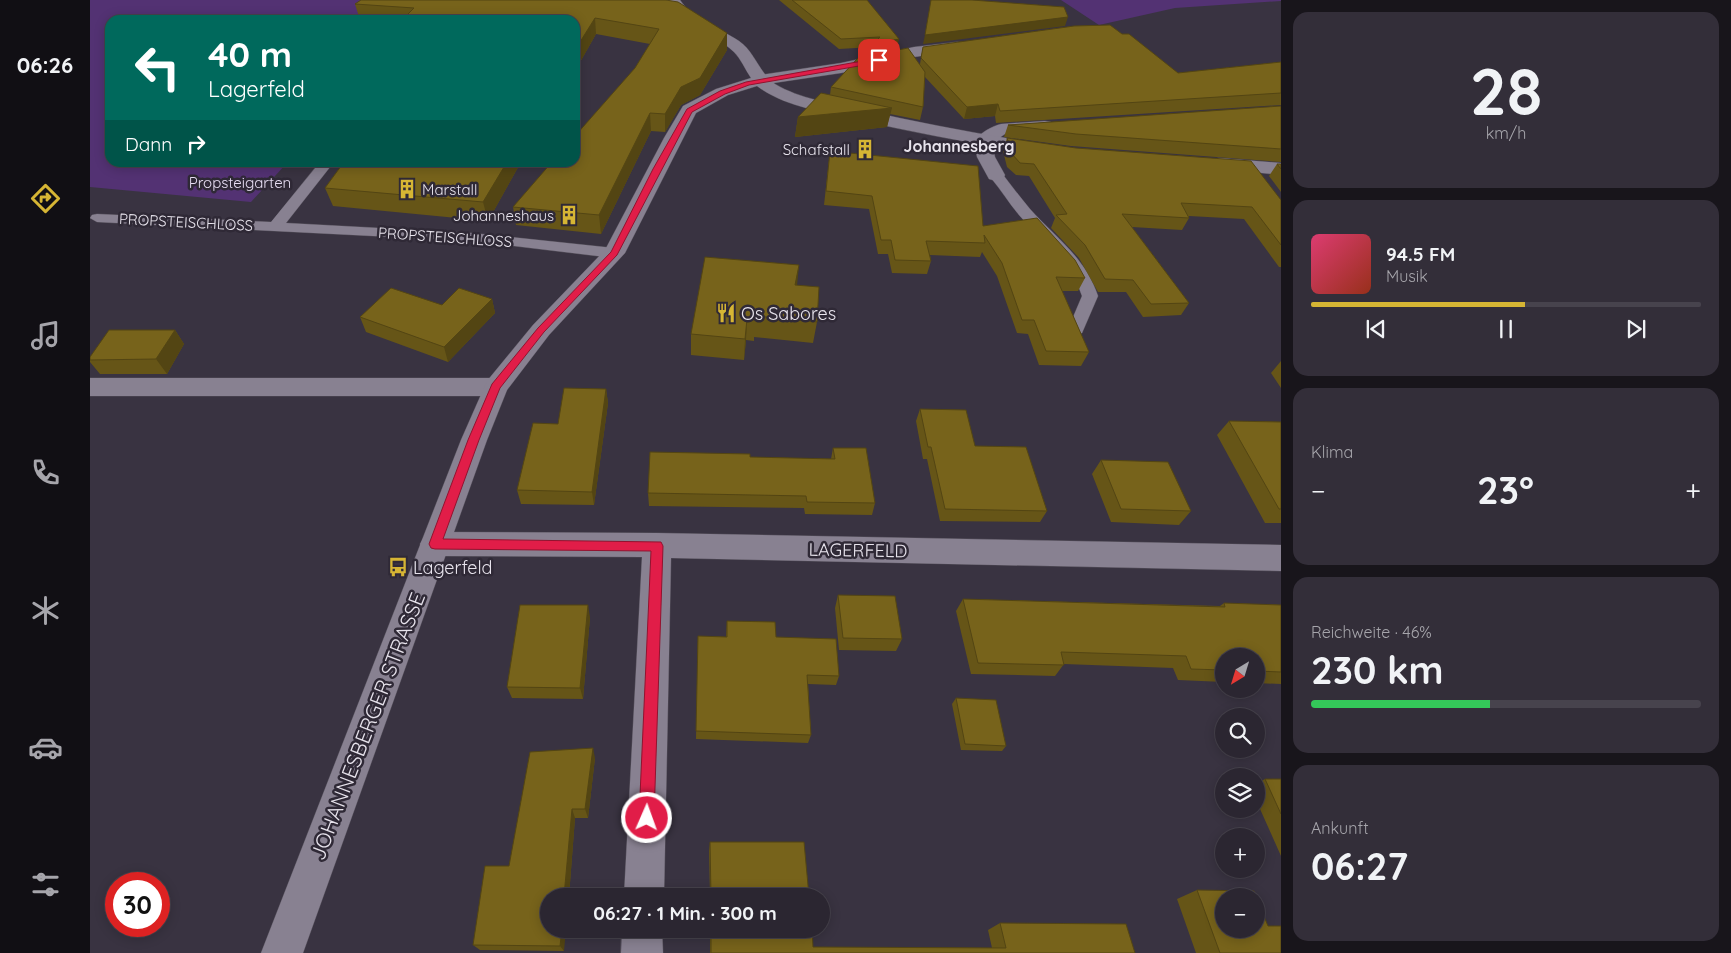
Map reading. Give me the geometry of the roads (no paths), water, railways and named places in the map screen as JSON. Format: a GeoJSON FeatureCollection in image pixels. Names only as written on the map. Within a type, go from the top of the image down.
{"type":"FeatureCollection","features":[{"type":"Feature","properties":{"kind":"street"},"geometry":{"type":"LineString","coordinates":[[673,0],[675,5],[685,14],[736,45],[746,56],[760,80],[789,97],[812,104],[983,141],[1061,151]]}},
{"type":"Feature","properties":{"kind":"street","name":"JOHANNESBERGER STRASSE"},"geometry":{"type":"LineString","coordinates":[[282,953],[474,440],[496,387],[541,330],[614,253],[689,110],[722,92],[760,80],[842,68],[914,52],[972,45]]}},
{"type":"Feature","properties":{"kind":"street"},"geometry":{"type":"LineString","coordinates":[[983,141],[1001,129],[1060,125]]}},
{"type":"Feature","properties":{"kind":"street"},"geometry":{"type":"LineString","coordinates":[[983,141],[986,157],[996,175]]}},
{"type":"Feature","properties":{"kind":"street"},"geometry":{"type":"LineString","coordinates":[[1200,162],[1281,169]]}},
{"type":"Feature","properties":{"kind":"street"},"geometry":{"type":"LineString","coordinates":[[1250,166],[1265,186]]}},
{"type":"Feature","properties":{"kind":"street"},"geometry":{"type":"LineString","coordinates":[[90,387],[496,387]]}},
{"type":"Feature","properties":{"kind":"street","name":"LAGERFELD"},"geometry":{"type":"LineString","coordinates":[[435,544],[657,546],[1281,558]]}},
{"type":"Feature","properties":{"kind":"street"},"geometry":{"type":"LineString","coordinates":[[644,888],[657,546]]}},
{"type":"Feature","properties":{"kind":"street"},"geometry":{"type":"LineString","coordinates":[[642,938],[642,953]]}},
{"type":"Feature","properties":{"kind":"lane"},"geometry":{"type":"LineString","coordinates":[[275,227],[324,167]]}},
{"type":"Feature","properties":{"kind":"lane"},"geometry":{"type":"LineString","coordinates":[[996,175],[1025,212],[1058,246],[1084,278],[1090,296],[1076,329]]}},
{"type":"Feature","properties":{"kind":"lane","name":"PROPSTEISCHLOSS"},"geometry":{"type":"LineString","coordinates":[[97,218],[472,237],[614,253]]}},
{"type":"Feature","properties":{"kind":"place","name":"Schafstall"},"geometry":{"type":"Point","coordinates":[865,149]}},
{"type":"Feature","properties":{"kind":"place","name":"Marstall"},"geometry":{"type":"Point","coordinates":[407,189]}},
{"type":"Feature","properties":{"kind":"place","name":"Johanneshaus"},"geometry":{"type":"Point","coordinates":[569,215]}},
{"type":"Feature","properties":{"kind":"place","name":"Os Sabores"},"geometry":{"type":"Point","coordinates":[726,313]}},
{"type":"Feature","properties":{"kind":"place","name":"Lagerfeld"},"geometry":{"type":"Point","coordinates":[398,567]}},
{"type":"Feature","properties":{"kind":"district","name":"Johannesberg"},"geometry":{"type":"Point","coordinates":[959,146]}},
{"type":"Feature","properties":{"kind":"park label","name":"Propsteigarten"},"geometry":{"type":"Point","coordinates":[240,182]}}]}
